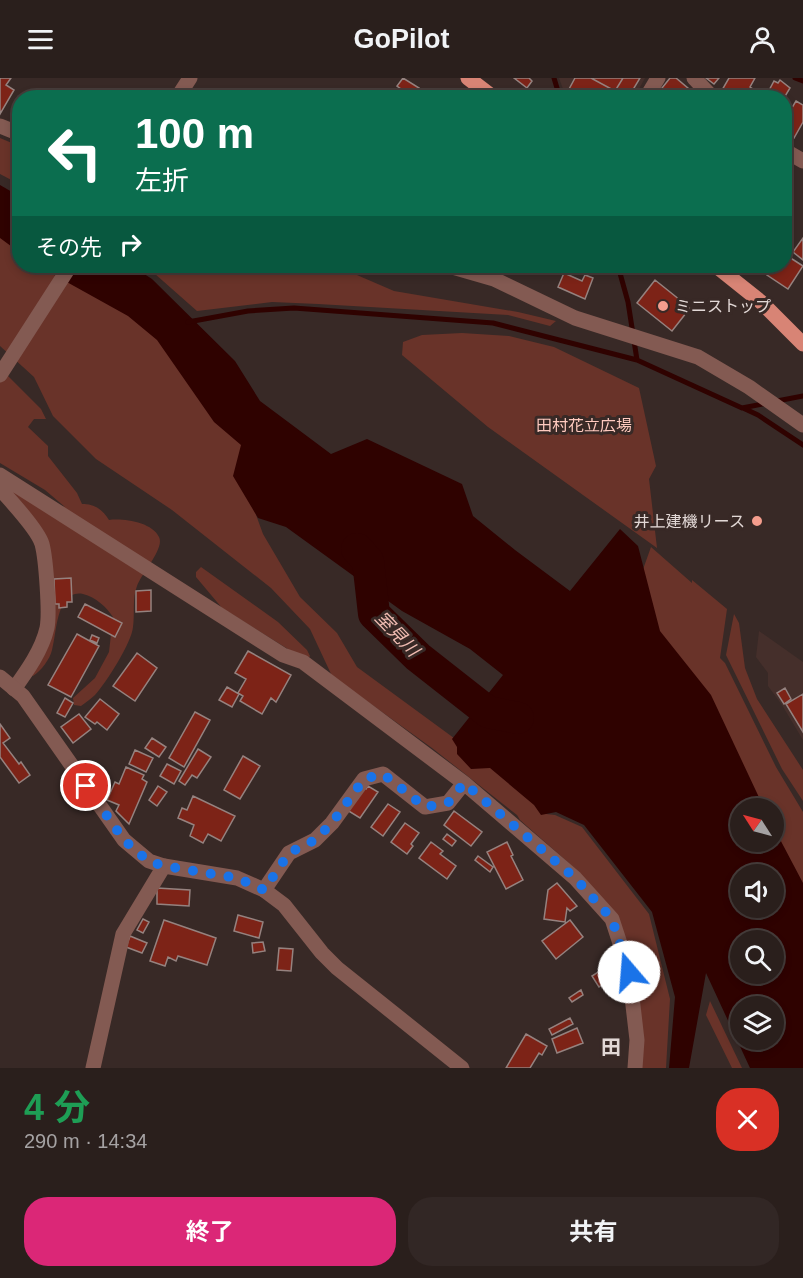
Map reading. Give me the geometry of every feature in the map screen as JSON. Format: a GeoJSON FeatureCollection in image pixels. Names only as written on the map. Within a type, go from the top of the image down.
{"type":"FeatureCollection","features":[{"type":"Feature","properties":{"kind":"main road"},"geometry":{"type":"LineString","coordinates":[[468,78],[484,90]]}},
{"type":"Feature","properties":{"kind":"main road"},"geometry":{"type":"LineString","coordinates":[[725,273],[761,302],[803,344]]}},
{"type":"Feature","properties":{"kind":"street"},"geometry":{"type":"LineString","coordinates":[[694,78],[706,90]]}},
{"type":"Feature","properties":{"kind":"street"},"geometry":{"type":"LineString","coordinates":[[0,375],[66,273]]}},
{"type":"Feature","properties":{"kind":"street"},"geometry":{"type":"LineString","coordinates":[[474,273],[495,279],[575,318],[698,357],[749,387],[803,425]]}},
{"type":"Feature","properties":{"kind":"street"},"geometry":{"type":"LineString","coordinates":[[0,475],[283,655],[303,662],[464,783],[575,878],[612,919],[629,972],[637,1040],[635,1068]]}},
{"type":"Feature","properties":{"kind":"street"},"geometry":{"type":"LineString","coordinates":[[0,489],[42,543],[47,585],[47,627],[32,664],[14,688]]}},
{"type":"Feature","properties":{"kind":"street"},"geometry":{"type":"LineString","coordinates":[[0,677],[23,696],[124,840],[148,861],[164,866],[237,878],[264,890],[284,904],[322,953],[337,968],[462,1068]]}},
{"type":"Feature","properties":{"kind":"street"},"geometry":{"type":"LineString","coordinates":[[264,890],[289,853],[315,840],[332,823],[364,779],[383,774],[425,807],[448,803],[464,783]]}},
{"type":"Feature","properties":{"kind":"street"},"geometry":{"type":"LineString","coordinates":[[93,1068],[123,934],[164,866]]}},
{"type":"Feature","properties":{"kind":"shaded area"},"geometry":{"type":"Polygon","coordinates":[[[559,78],[645,78],[638,90],[563,90],[559,78]]]}},
{"type":"Feature","properties":{"kind":"shaded area"},"geometry":{"type":"Polygon","coordinates":[[[0,185],[12,192],[12,247],[0,238],[0,185]]]}},
{"type":"Feature","properties":{"kind":"shaded area"},"geometry":{"type":"Polygon","coordinates":[[[51,273],[143,273],[152,279],[235,361],[260,401],[331,454],[367,439],[462,484],[473,516],[570,591],[620,529],[638,546],[660,631],[711,695],[759,798],[730,798],[730,852],[784,852],[784,847],[803,883],[803,1068],[750,1068],[742,1050],[784,1050],[784,996],[730,996],[730,1025],[706,973],[689,1068],[669,1068],[675,997],[652,912],[584,825],[556,812],[541,815],[534,805],[490,768],[471,769],[457,754],[457,747],[452,739],[503,675],[470,649],[402,611],[286,527],[258,518],[233,476],[241,445],[214,422],[157,340],[128,316],[51,273]]]}},
{"type":"Feature","properties":{"kind":"shaded area"},"geometry":{"type":"Polygon","coordinates":[[[759,631],[803,662],[803,740],[768,686],[768,673],[756,657],[759,631]]]}},
{"type":"Feature","properties":{"kind":"green space"},"geometry":{"type":"Polygon","coordinates":[[[0,138],[12,143],[12,180],[0,174],[0,138]]]}},
{"type":"Feature","properties":{"kind":"green space"},"geometry":{"type":"Polygon","coordinates":[[[0,230],[12,239],[12,273],[64,273],[160,333],[250,445],[242,476],[263,534],[300,597],[337,633],[357,667],[488,763],[546,814],[555,815],[582,827],[649,914],[670,999],[666,1068],[642,1068],[639,991],[628,945],[605,904],[579,872],[517,815],[432,748],[332,676],[310,629],[271,588],[172,510],[96,459],[53,416],[34,377],[0,346],[0,230]]]}},
{"type":"Feature","properties":{"kind":"green space"},"geometry":{"type":"Polygon","coordinates":[[[154,273],[352,273],[394,291],[518,312],[556,321],[550,326],[508,315],[272,302],[197,311],[154,273]]]}},
{"type":"Feature","properties":{"kind":"green space","name":"田村花立広場"},"geometry":{"type":"Polygon","coordinates":[[[462,333],[509,336],[554,347],[639,388],[656,466],[649,479],[657,548],[488,427],[402,355],[403,342],[422,335],[462,333]]]}},
{"type":"Feature","properties":{"kind":"green space"},"geometry":{"type":"Polygon","coordinates":[[[0,368],[41,409],[46,419],[34,419],[28,427],[48,446],[48,456],[77,493],[82,504],[98,508],[109,520],[129,521],[144,525],[159,537],[159,548],[135,591],[132,634],[118,662],[100,689],[81,706],[74,705],[73,698],[95,678],[109,652],[113,617],[100,603],[88,595],[74,594],[67,598],[59,614],[49,657],[36,674],[33,676],[29,673],[39,655],[47,562],[7,489],[65,507],[45,490],[0,463],[0,368]]]}},
{"type":"Feature","properties":{"kind":"green space"},"geometry":{"type":"Polygon","coordinates":[[[651,547],[692,583],[692,580],[727,609],[720,658],[725,663],[776,767],[803,812],[803,899],[780,852],[784,852],[784,798],[752,798],[652,632],[641,575],[651,547]]]}},
{"type":"Feature","properties":{"kind":"green space"},"geometry":{"type":"Polygon","coordinates":[[[201,567],[278,622],[307,650],[310,656],[308,659],[304,659],[222,608],[196,577],[196,572],[201,567]]]}},
{"type":"Feature","properties":{"kind":"green space"},"geometry":{"type":"Polygon","coordinates":[[[734,614],[739,623],[745,668],[757,699],[803,770],[803,801],[782,769],[726,655],[734,614]]]}},
{"type":"Feature","properties":{"kind":"green space"},"geometry":{"type":"Polygon","coordinates":[[[710,1001],[730,1043],[730,1050],[733,1050],[742,1068],[732,1068],[706,1015],[710,1001]]]}},
{"type":"Feature","properties":{"kind":"building"},"geometry":{"type":"Polygon","coordinates":[[[0,78],[11,78],[6,85],[14,90],[0,114],[0,78]]]}},
{"type":"Feature","properties":{"kind":"building"},"geometry":{"type":"Polygon","coordinates":[[[403,78],[419,88],[402,90],[397,86],[403,78]]]}},
{"type":"Feature","properties":{"kind":"building"},"geometry":{"type":"Polygon","coordinates":[[[514,78],[529,78],[532,81],[527,88],[514,78]]]}},
{"type":"Feature","properties":{"kind":"building"},"geometry":{"type":"Polygon","coordinates":[[[575,78],[591,78],[613,90],[569,90],[575,78]]]}},
{"type":"Feature","properties":{"kind":"building"},"geometry":{"type":"Polygon","coordinates":[[[591,78],[623,78],[616,90],[591,78]]]}},
{"type":"Feature","properties":{"kind":"building"},"geometry":{"type":"Polygon","coordinates":[[[623,78],[640,78],[633,90],[616,90],[623,78]]]}},
{"type":"Feature","properties":{"kind":"building"},"geometry":{"type":"Polygon","coordinates":[[[670,78],[676,78],[689,89],[688,90],[660,90],[670,78]]]}},
{"type":"Feature","properties":{"kind":"building"},"geometry":{"type":"Polygon","coordinates":[[[706,78],[719,78],[714,84],[706,78]]]}},
{"type":"Feature","properties":{"kind":"building"},"geometry":{"type":"Polygon","coordinates":[[[729,78],[755,78],[750,87],[752,90],[722,90],[729,78]]]}},
{"type":"Feature","properties":{"kind":"building"},"geometry":{"type":"Polygon","coordinates":[[[780,80],[790,88],[789,90],[769,90],[774,81],[778,83],[780,80]]]}},
{"type":"Feature","properties":{"kind":"building"},"geometry":{"type":"Polygon","coordinates":[[[796,101],[803,105],[803,122],[794,138],[792,137],[792,108],[796,101]]]}},
{"type":"Feature","properties":{"kind":"building"},"geometry":{"type":"Polygon","coordinates":[[[803,238],[803,260],[793,252],[803,238]]]}},
{"type":"Feature","properties":{"kind":"building"},"geometry":{"type":"Polygon","coordinates":[[[792,259],[803,266],[788,289],[767,275],[768,273],[792,273],[792,259]]]}},
{"type":"Feature","properties":{"kind":"building"},"geometry":{"type":"Polygon","coordinates":[[[564,273],[582,281],[585,275],[593,278],[585,299],[558,287],[564,273]]]}},
{"type":"Feature","properties":{"kind":"building","name":"ミニストップ"},"geometry":{"type":"Polygon","coordinates":[[[655,280],[690,308],[672,331],[637,303],[655,280]]]}},
{"type":"Feature","properties":{"kind":"building"},"geometry":{"type":"Polygon","coordinates":[[[71,578],[72,602],[67,602],[67,607],[59,608],[59,604],[55,604],[54,579],[71,578]]]}},
{"type":"Feature","properties":{"kind":"building"},"geometry":{"type":"Polygon","coordinates":[[[151,590],[151,611],[136,612],[136,591],[151,590]]]}},
{"type":"Feature","properties":{"kind":"building"},"geometry":{"type":"Polygon","coordinates":[[[85,604],[122,623],[115,637],[78,617],[85,604]]]}},
{"type":"Feature","properties":{"kind":"building"},"geometry":{"type":"Polygon","coordinates":[[[77,634],[99,646],[71,697],[48,685],[77,634]]]}},
{"type":"Feature","properties":{"kind":"building"},"geometry":{"type":"Polygon","coordinates":[[[92,635],[99,638],[97,643],[90,640],[92,635]]]}},
{"type":"Feature","properties":{"kind":"building"},"geometry":{"type":"Polygon","coordinates":[[[248,651],[291,675],[276,702],[271,698],[262,714],[240,701],[243,696],[238,693],[246,679],[235,673],[248,651]]]}},
{"type":"Feature","properties":{"kind":"building"},"geometry":{"type":"Polygon","coordinates":[[[137,653],[157,668],[135,701],[113,686],[137,653]]]}},
{"type":"Feature","properties":{"kind":"building"},"geometry":{"type":"Polygon","coordinates":[[[227,687],[239,694],[232,707],[219,700],[227,687]]]}},
{"type":"Feature","properties":{"kind":"building"},"geometry":{"type":"Polygon","coordinates":[[[785,688],[791,699],[784,704],[777,693],[785,688]]]}},
{"type":"Feature","properties":{"kind":"building"},"geometry":{"type":"Polygon","coordinates":[[[803,694],[803,732],[786,704],[803,694]]]}},
{"type":"Feature","properties":{"kind":"building"},"geometry":{"type":"Polygon","coordinates":[[[65,698],[73,703],[65,717],[57,713],[65,698]]]}},
{"type":"Feature","properties":{"kind":"building"},"geometry":{"type":"Polygon","coordinates":[[[100,699],[119,714],[107,730],[97,722],[95,724],[85,717],[100,699]]]}},
{"type":"Feature","properties":{"kind":"building"},"geometry":{"type":"Polygon","coordinates":[[[195,712],[210,720],[184,767],[169,758],[195,712]]]}},
{"type":"Feature","properties":{"kind":"building"},"geometry":{"type":"Polygon","coordinates":[[[79,714],[91,729],[73,743],[61,727],[79,714]]]}},
{"type":"Feature","properties":{"kind":"building"},"geometry":{"type":"Polygon","coordinates":[[[0,724],[10,738],[3,743],[30,775],[19,783],[0,757],[0,724]]]}},
{"type":"Feature","properties":{"kind":"building"},"geometry":{"type":"Polygon","coordinates":[[[152,738],[166,747],[159,757],[145,748],[152,738]]]}},
{"type":"Feature","properties":{"kind":"building"},"geometry":{"type":"Polygon","coordinates":[[[198,749],[211,757],[197,778],[192,775],[185,785],[179,781],[198,749]]]}},
{"type":"Feature","properties":{"kind":"building"},"geometry":{"type":"Polygon","coordinates":[[[135,750],[153,758],[146,772],[129,764],[135,750]]]}},
{"type":"Feature","properties":{"kind":"building"},"geometry":{"type":"Polygon","coordinates":[[[243,756],[260,766],[240,799],[224,790],[243,756]]]}},
{"type":"Feature","properties":{"kind":"building"},"geometry":{"type":"Polygon","coordinates":[[[167,764],[181,771],[174,784],[160,776],[167,764]]]}},
{"type":"Feature","properties":{"kind":"building"},"geometry":{"type":"Polygon","coordinates":[[[126,767],[144,775],[142,779],[147,782],[129,824],[116,811],[119,805],[107,800],[115,782],[119,784],[126,767]]]}},
{"type":"Feature","properties":{"kind":"building"},"geometry":{"type":"Polygon","coordinates":[[[158,786],[167,792],[157,806],[149,800],[158,786]]]}},
{"type":"Feature","properties":{"kind":"building"},"geometry":{"type":"Polygon","coordinates":[[[362,786],[366,789],[368,786],[378,792],[360,818],[347,810],[362,786]]]}},
{"type":"Feature","properties":{"kind":"building"},"geometry":{"type":"Polygon","coordinates":[[[193,796],[235,816],[221,841],[208,834],[203,843],[190,836],[194,825],[178,818],[182,808],[187,810],[193,796]]]}},
{"type":"Feature","properties":{"kind":"building"},"geometry":{"type":"Polygon","coordinates":[[[388,804],[400,812],[383,836],[371,827],[388,804]]]}},
{"type":"Feature","properties":{"kind":"building"},"geometry":{"type":"Polygon","coordinates":[[[454,811],[482,832],[471,846],[444,825],[454,811]]]}},
{"type":"Feature","properties":{"kind":"building"},"geometry":{"type":"Polygon","coordinates":[[[405,823],[419,833],[407,854],[391,842],[405,823]]]}},
{"type":"Feature","properties":{"kind":"building"},"geometry":{"type":"Polygon","coordinates":[[[447,834],[456,841],[452,846],[443,839],[447,834]]]}},
{"type":"Feature","properties":{"kind":"building"},"geometry":{"type":"Polygon","coordinates":[[[431,842],[443,851],[440,854],[456,866],[447,879],[419,858],[431,842]]]}},
{"type":"Feature","properties":{"kind":"building"},"geometry":{"type":"Polygon","coordinates":[[[507,842],[523,880],[506,889],[487,852],[507,842]]]}},
{"type":"Feature","properties":{"kind":"building"},"geometry":{"type":"Polygon","coordinates":[[[478,856],[493,867],[490,872],[475,860],[478,856]]]}},
{"type":"Feature","properties":{"kind":"building"},"geometry":{"type":"Polygon","coordinates":[[[557,883],[577,906],[570,911],[567,908],[565,922],[544,919],[548,890],[557,883]]]}},
{"type":"Feature","properties":{"kind":"building"},"geometry":{"type":"Polygon","coordinates":[[[157,888],[190,890],[189,906],[157,904],[157,888]]]}},
{"type":"Feature","properties":{"kind":"building"},"geometry":{"type":"Polygon","coordinates":[[[238,915],[263,922],[259,938],[234,931],[238,915]]]}},
{"type":"Feature","properties":{"kind":"building"},"geometry":{"type":"Polygon","coordinates":[[[143,919],[149,922],[143,933],[137,930],[143,919]]]}},
{"type":"Feature","properties":{"kind":"building"},"geometry":{"type":"Polygon","coordinates":[[[164,920],[216,938],[207,965],[178,956],[176,961],[168,957],[165,966],[150,961],[164,920]]]}},
{"type":"Feature","properties":{"kind":"building"},"geometry":{"type":"Polygon","coordinates":[[[570,920],[583,937],[556,959],[542,941],[570,920]]]}},
{"type":"Feature","properties":{"kind":"building"},"geometry":{"type":"Polygon","coordinates":[[[130,936],[147,943],[142,953],[126,947],[130,936]]]}},
{"type":"Feature","properties":{"kind":"building"},"geometry":{"type":"Polygon","coordinates":[[[263,942],[265,951],[253,953],[252,943],[263,942]]]}},
{"type":"Feature","properties":{"kind":"building"},"geometry":{"type":"Polygon","coordinates":[[[279,948],[293,949],[291,971],[277,970],[279,948]]]}},
{"type":"Feature","properties":{"kind":"building"},"geometry":{"type":"Polygon","coordinates":[[[609,965],[616,976],[599,987],[592,976],[609,965]]]}},
{"type":"Feature","properties":{"kind":"building"},"geometry":{"type":"Polygon","coordinates":[[[581,990],[583,995],[572,1002],[569,998],[581,990]]]}},
{"type":"Feature","properties":{"kind":"building"},"geometry":{"type":"Polygon","coordinates":[[[570,1018],[573,1024],[552,1035],[549,1029],[570,1018]]]}},
{"type":"Feature","properties":{"kind":"building"},"geometry":{"type":"Polygon","coordinates":[[[577,1028],[583,1043],[557,1053],[552,1039],[577,1028]]]}},
{"type":"Feature","properties":{"kind":"building"},"geometry":{"type":"Polygon","coordinates":[[[526,1034],[547,1046],[542,1055],[539,1053],[530,1068],[506,1068],[526,1034]]]}},
{"type":"Feature","properties":{"kind":"waterway"},"geometry":{"type":"LineString","coordinates":[[554,78],[558,90]]}},
{"type":"Feature","properties":{"kind":"waterway"},"geometry":{"type":"LineString","coordinates":[[795,78],[803,81]]}},
{"type":"Feature","properties":{"kind":"waterway"},"geometry":{"type":"LineString","coordinates":[[620,273],[628,302],[637,360]]}},
{"type":"Feature","properties":{"kind":"waterway"},"geometry":{"type":"LineString","coordinates":[[188,322],[248,311],[294,308],[493,323],[637,360],[742,408],[768,403]]}},
{"type":"Feature","properties":{"kind":"waterway"},"geometry":{"type":"LineString","coordinates":[[777,401],[803,396]]}},
{"type":"Feature","properties":{"kind":"waterway"},"geometry":{"type":"LineString","coordinates":[[743,408],[758,415],[803,445]]}},
{"type":"Feature","properties":{"kind":"waterway","name":"室見川"},"geometry":{"type":"LineString","coordinates":[[357,549],[368,561],[374,614],[418,657],[488,712],[518,718]]}},
{"type":"Feature","properties":{"kind":"place","name":"ミニストップ"},"geometry":{"type":"Point","coordinates":[663,306]}},
{"type":"Feature","properties":{"kind":"place","name":"井上建機リース"},"geometry":{"type":"Point","coordinates":[757,521]}},
{"type":"Feature","properties":{"kind":"district","name":"田"},"geometry":{"type":"Point","coordinates":[611,1047]}},
{"type":"Feature","properties":{"kind":"route"},"geometry":{"type":"LineString","coordinates":[[86,786],[124,840],[148,861],[164,866],[237,878],[264,890],[289,853],[315,840],[332,823],[364,779],[383,774],[425,807],[448,803],[464,783],[588,891],[612,919],[629,972]]}}]}
